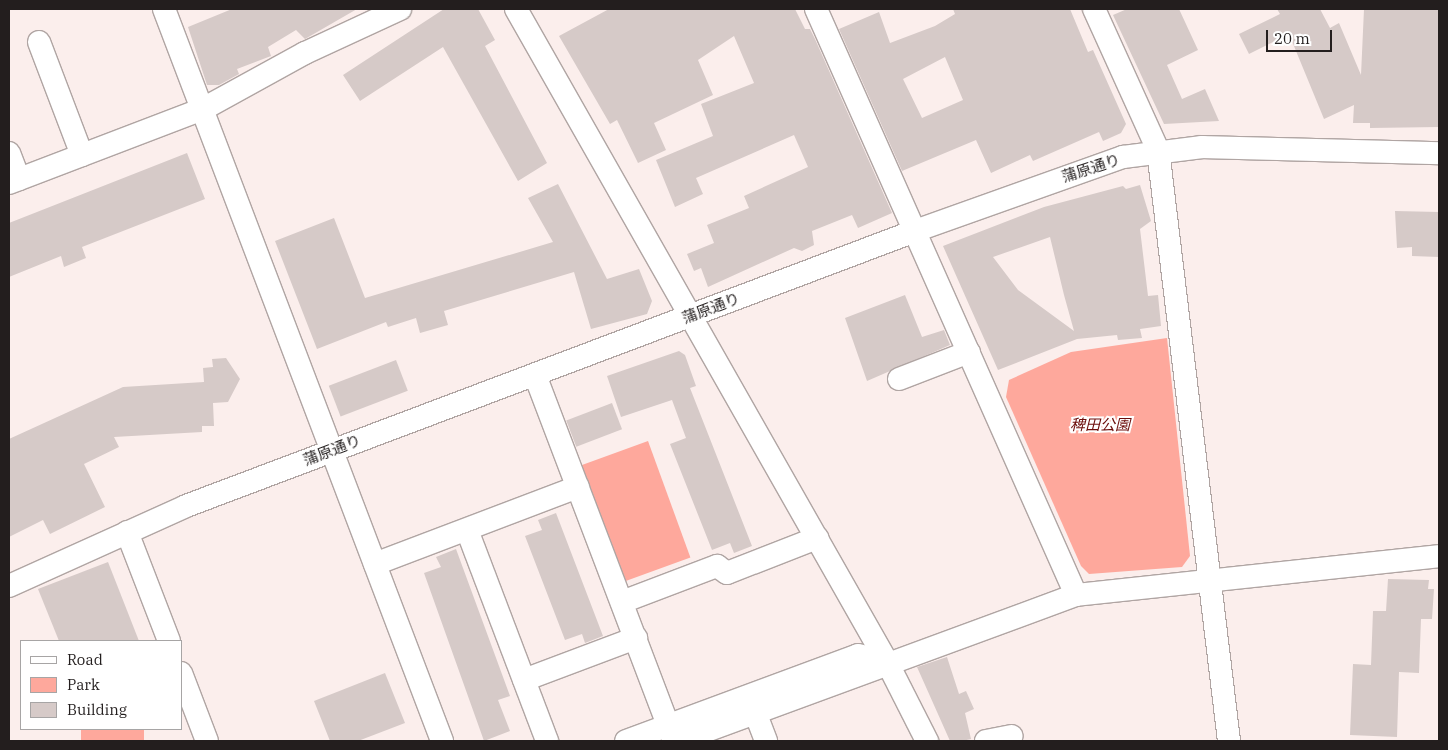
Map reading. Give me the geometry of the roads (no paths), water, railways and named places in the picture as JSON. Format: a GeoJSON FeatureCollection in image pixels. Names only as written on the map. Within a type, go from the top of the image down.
{"type":"FeatureCollection","features":[{"type":"Feature","properties":{"kind":"street"},"geometry":{"type":"LineString","coordinates":[[164,9],[442,741]]}},
{"type":"Feature","properties":{"kind":"street"},"geometry":{"type":"LineString","coordinates":[[9,153],[14,181],[203,109],[305,53],[400,9]]}},
{"type":"Feature","properties":{"kind":"street"},"geometry":{"type":"LineString","coordinates":[[516,9],[887,662],[927,741]]}},
{"type":"Feature","properties":{"kind":"street"},"geometry":{"type":"LineString","coordinates":[[816,9],[1076,595]]}},
{"type":"Feature","properties":{"kind":"street"},"geometry":{"type":"LineString","coordinates":[[1094,9],[1158,150],[1229,741]]}},
{"type":"Feature","properties":{"kind":"street"},"geometry":{"type":"LineString","coordinates":[[39,42],[82,155]]}},
{"type":"Feature","properties":{"kind":"street","name":"蒲原通り"},"geometry":{"type":"LineString","coordinates":[[9,586],[127,532],[332,450],[1084,169],[1158,150],[1240,146],[1439,153]]}},
{"type":"Feature","properties":{"kind":"street"},"geometry":{"type":"LineString","coordinates":[[899,379],[969,352]]}},
{"type":"Feature","properties":{"kind":"street"},"geometry":{"type":"LineString","coordinates":[[534,375],[674,736]]}},
{"type":"Feature","properties":{"kind":"street"},"geometry":{"type":"LineString","coordinates":[[376,564],[578,487]]}},
{"type":"Feature","properties":{"kind":"street"},"geometry":{"type":"LineString","coordinates":[[467,530],[547,741]]}},
{"type":"Feature","properties":{"kind":"street"},"geometry":{"type":"LineString","coordinates":[[127,532],[169,640]]}},
{"type":"Feature","properties":{"kind":"street"},"geometry":{"type":"LineString","coordinates":[[622,602],[717,566],[727,573],[817,538]]}},
{"type":"Feature","properties":{"kind":"street"},"geometry":{"type":"LineString","coordinates":[[626,741],[674,736],[755,712],[887,662],[1076,595],[1439,556]]}},
{"type":"Feature","properties":{"kind":"street"},"geometry":{"type":"LineString","coordinates":[[524,680],[636,638]]}},
{"type":"Feature","properties":{"kind":"street"},"geometry":{"type":"LineString","coordinates":[[674,736],[858,654],[887,662]]}},
{"type":"Feature","properties":{"kind":"street"},"geometry":{"type":"LineString","coordinates":[[182,677],[207,741]]}},
{"type":"Feature","properties":{"kind":"street"},"geometry":{"type":"LineString","coordinates":[[755,712],[766,741]]}},
{"type":"Feature","properties":{"kind":"street"},"geometry":{"type":"LineString","coordinates":[[986,741],[1012,736]]}},
{"type":"Feature","properties":{"kind":"park label","name":"稗田公園"},"geometry":{"type":"Point","coordinates":[1100,425]}}]}
